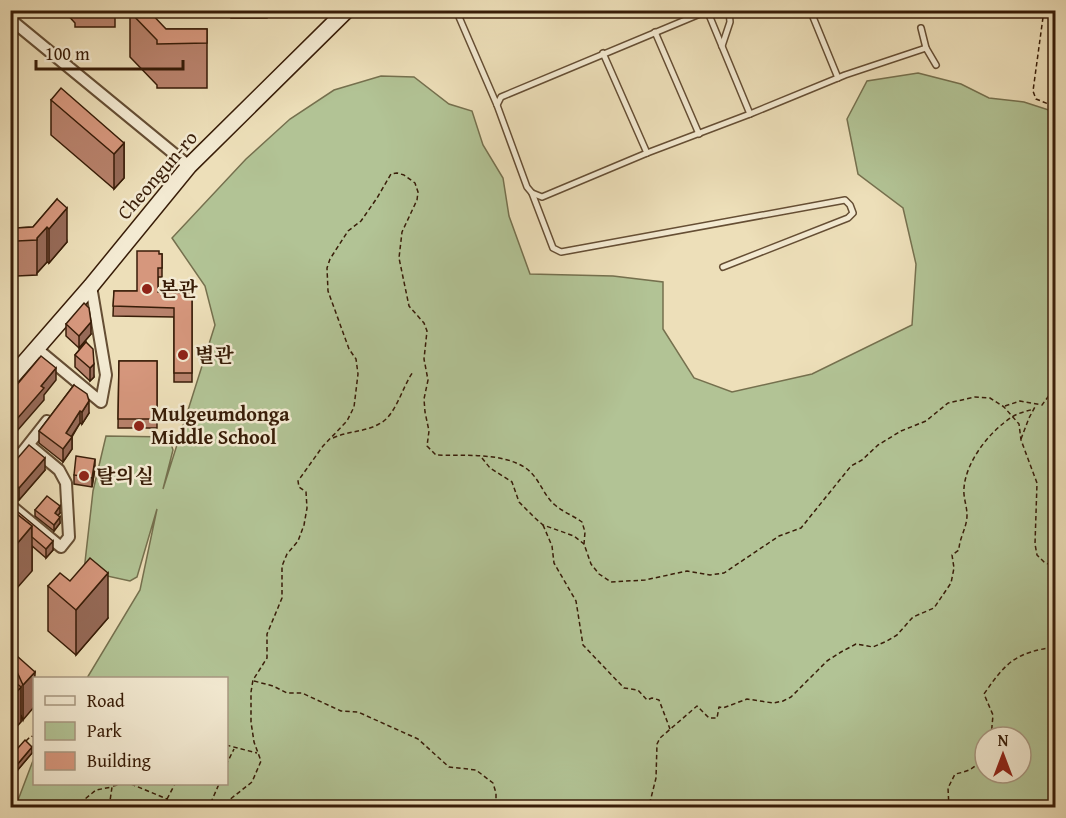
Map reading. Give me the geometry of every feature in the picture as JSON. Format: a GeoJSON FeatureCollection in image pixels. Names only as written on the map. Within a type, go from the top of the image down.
{"type":"FeatureCollection","features":[{"type":"Feature","properties":{"kind":"street","name":"Cheongun-ro"},"geometry":{"type":"LineString","coordinates":[[10,379],[91,286],[189,166],[347,10]]}},
{"type":"Feature","properties":{"kind":"street"},"geometry":{"type":"LineString","coordinates":[[10,19],[189,166]]}},
{"type":"Feature","properties":{"kind":"street"},"geometry":{"type":"LineString","coordinates":[[36,348],[73,387],[101,402],[106,375],[91,286]]}},
{"type":"Feature","properties":{"kind":"street"},"geometry":{"type":"LineString","coordinates":[[10,468],[56,409]]}},
{"type":"Feature","properties":{"kind":"street"},"geometry":{"type":"LineString","coordinates":[[10,505],[62,547],[69,537],[66,483],[59,470],[29,445]]}},
{"type":"Feature","properties":{"kind":"lane"},"geometry":{"type":"LineString","coordinates":[[456,10],[497,105],[527,187],[532,193],[554,248],[561,252],[845,200],[850,205],[853,213],[848,218],[723,267]]}},
{"type":"Feature","properties":{"kind":"lane"},"geometry":{"type":"LineString","coordinates":[[722,46],[730,22],[729,10]]}},
{"type":"Feature","properties":{"kind":"lane"},"geometry":{"type":"LineString","coordinates":[[497,105],[501,97],[707,11],[750,114]]}},
{"type":"Feature","properties":{"kind":"lane"},"geometry":{"type":"LineString","coordinates":[[813,17],[838,78]]}},
{"type":"Feature","properties":{"kind":"lane"},"geometry":{"type":"LineString","coordinates":[[921,27],[926,48],[936,65]]}},
{"type":"Feature","properties":{"kind":"lane"},"geometry":{"type":"LineString","coordinates":[[655,32],[699,134]]}},
{"type":"Feature","properties":{"kind":"lane"},"geometry":{"type":"LineString","coordinates":[[532,193],[542,197],[838,78],[926,48]]}},
{"type":"Feature","properties":{"kind":"lane"},"geometry":{"type":"LineString","coordinates":[[603,53],[647,153]]}},
{"type":"Feature","properties":{"kind":"path"},"geometry":{"type":"LineString","coordinates":[[1044,10],[1033,91],[1036,99],[1056,107]]}},
{"type":"Feature","properties":{"kind":"path"},"geometry":{"type":"LineString","coordinates":[[219,807],[252,782],[261,761],[254,742],[251,722],[251,692],[253,681],[267,658],[267,634],[282,598],[282,566],[298,541],[304,525],[307,508],[306,492],[299,487],[298,481],[329,440],[347,422],[354,407],[358,374],[356,360],[349,348],[328,291],[327,268],[330,259],[348,231],[361,220],[377,198],[387,178],[397,172],[415,183],[418,192],[417,200],[402,232],[399,258],[409,306],[424,323],[427,331],[424,360],[428,380],[424,412],[429,431],[428,446],[436,455],[513,461],[527,469],[540,481],[544,492],[554,505],[582,522],[585,532],[584,544],[591,564],[599,574],[611,582],[645,580],[687,571],[710,575],[724,573],[779,536],[801,528],[851,466],[862,460],[878,445],[901,431],[926,421],[948,403],[962,399],[990,398],[1004,407],[1019,424],[1021,440],[1037,483],[1035,544],[1037,555],[1045,562],[1056,566]]}},
{"type":"Feature","properties":{"kind":"path"},"geometry":{"type":"LineString","coordinates":[[329,440],[344,433],[378,425],[386,420],[413,372]]}},
{"type":"Feature","properties":{"kind":"path"},"geometry":{"type":"LineString","coordinates":[[1004,407],[1020,401],[1042,405],[1056,386]]}},
{"type":"Feature","properties":{"kind":"path"},"geometry":{"type":"LineString","coordinates":[[1021,440],[1036,404]]}},
{"type":"Feature","properties":{"kind":"path"},"geometry":{"type":"LineString","coordinates":[[636,807],[638,804],[650,802],[656,777],[657,744],[660,738],[698,706],[709,718],[717,718],[719,706],[723,708],[743,700],[773,703],[783,701],[791,697],[827,661],[841,652],[856,644],[873,647],[887,642],[897,635],[913,617],[934,608],[951,583],[954,568],[952,555],[959,550],[959,540],[965,531],[967,516],[964,489],[967,472],[986,439],[1012,416],[1034,409]]}},
{"type":"Feature","properties":{"kind":"path"},"geometry":{"type":"LineString","coordinates":[[482,457],[490,468],[512,482],[519,502],[543,525],[552,546],[554,564],[576,601],[583,645],[624,688],[638,690],[647,700],[659,699],[670,729]]}},
{"type":"Feature","properties":{"kind":"path"},"geometry":{"type":"LineString","coordinates":[[543,525],[563,531],[584,544]]}},
{"type":"Feature","properties":{"kind":"path"},"geometry":{"type":"LineString","coordinates":[[992,725],[993,715],[984,694],[1001,669],[1020,656],[1039,649],[1056,647]]}},
{"type":"Feature","properties":{"kind":"path"},"geometry":{"type":"LineString","coordinates":[[253,681],[273,686],[287,693],[302,693],[341,711],[358,712],[418,739],[449,767],[476,770],[493,783],[496,807]]}},
{"type":"Feature","properties":{"kind":"path"},"geometry":{"type":"LineString","coordinates":[[24,743],[33,737]]}},
{"type":"Feature","properties":{"kind":"path"},"geometry":{"type":"LineString","coordinates":[[228,746],[259,753]]}},
{"type":"Feature","properties":{"kind":"path"},"geometry":{"type":"LineString","coordinates":[[228,761],[234,748]]}},
{"type":"Feature","properties":{"kind":"path"},"geometry":{"type":"LineString","coordinates":[[949,807],[948,788],[955,774],[973,769]]}},
{"type":"Feature","properties":{"kind":"path"},"geometry":{"type":"LineString","coordinates":[[74,807],[96,790],[117,785]]}},
{"type":"Feature","properties":{"kind":"path"},"geometry":{"type":"LineString","coordinates":[[136,785],[167,799]]}},
{"type":"Feature","properties":{"kind":"path"},"geometry":{"type":"LineString","coordinates":[[169,807],[167,799],[174,785]]}},
{"type":"Feature","properties":{"kind":"path"},"geometry":{"type":"LineString","coordinates":[[205,807],[212,800],[218,785]]}},
{"type":"Feature","properties":{"kind":"path"},"geometry":{"type":"LineString","coordinates":[[110,807],[112,787]]}},
{"type":"Feature","properties":{"kind":"green space"},"geometry":{"type":"Polygon","coordinates":[[[918,73],[961,84],[989,98],[1024,102],[1055,112],[1055,807],[15,808],[33,761],[33,785],[228,785],[228,677],[88,677],[140,590],[157,509],[137,577],[130,581],[84,571],[93,491],[106,436],[169,437],[173,450],[163,489],[215,325],[205,286],[172,238],[246,159],[290,119],[334,90],[381,76],[414,77],[449,104],[472,111],[483,145],[503,178],[509,216],[530,274],[613,276],[663,282],[663,329],[694,378],[732,392],[812,374],[912,325],[916,264],[903,208],[858,174],[847,119],[867,81],[918,73]]]}},
{"type":"Feature","properties":{"kind":"building"},"geometry":{"type":"Polygon","coordinates":[[[131,10],[148,10],[166,29],[207,29],[207,43],[157,44],[157,40],[130,12],[131,10]]]}},
{"type":"Feature","properties":{"kind":"building"},"geometry":{"type":"Polygon","coordinates":[[[61,88],[124,143],[114,154],[51,100],[61,88]]]}},
{"type":"Feature","properties":{"kind":"building"},"geometry":{"type":"Polygon","coordinates":[[[57,199],[67,208],[49,229],[47,227],[37,240],[17,241],[16,228],[33,227],[57,199]]]}},
{"type":"Feature","properties":{"kind":"building"},"geometry":{"type":"Polygon","coordinates":[[[137,251],[159,251],[159,254],[162,254],[162,268],[158,268],[158,292],[192,293],[192,373],[174,373],[174,308],[113,306],[114,291],[137,291],[137,251]]]}},
{"type":"Feature","properties":{"kind":"building"},"geometry":{"type":"Polygon","coordinates":[[[84,303],[89,308],[91,322],[79,336],[66,324],[84,303]]]}},
{"type":"Feature","properties":{"kind":"building"},"geometry":{"type":"Polygon","coordinates":[[[86,342],[93,349],[94,364],[90,368],[75,355],[86,342]]]}},
{"type":"Feature","properties":{"kind":"building"},"geometry":{"type":"Polygon","coordinates":[[[41,356],[56,368],[41,386],[44,388],[10,427],[10,393],[41,356]]]}},
{"type":"Feature","properties":{"kind":"building"},"geometry":{"type":"Polygon","coordinates":[[[119,361],[157,361],[157,419],[118,419],[119,361]]]}},
{"type":"Feature","properties":{"kind":"building"},"geometry":{"type":"Polygon","coordinates":[[[74,385],[87,394],[89,401],[66,433],[72,437],[63,449],[39,431],[74,385]]]}},
{"type":"Feature","properties":{"kind":"building"},"geometry":{"type":"Polygon","coordinates":[[[29,445],[45,458],[19,488],[10,480],[10,467],[29,445]]]}},
{"type":"Feature","properties":{"kind":"building"},"geometry":{"type":"Polygon","coordinates":[[[76,456],[95,459],[92,478],[74,475],[76,456]]]}},
{"type":"Feature","properties":{"kind":"building"},"geometry":{"type":"Polygon","coordinates":[[[47,496],[60,506],[55,513],[60,517],[54,525],[35,510],[47,496]]]}},
{"type":"Feature","properties":{"kind":"building"},"geometry":{"type":"Polygon","coordinates":[[[18,512],[53,541],[46,549],[32,537],[32,526],[18,515],[12,520],[18,512]]]}},
{"type":"Feature","properties":{"kind":"building"},"geometry":{"type":"Polygon","coordinates":[[[18,515],[32,526],[10,552],[10,524],[18,515]]]}},
{"type":"Feature","properties":{"kind":"building"},"geometry":{"type":"Polygon","coordinates":[[[90,558],[108,573],[76,610],[48,586],[60,573],[70,581],[90,558]]]}},
{"type":"Feature","properties":{"kind":"building"},"geometry":{"type":"Polygon","coordinates":[[[17,656],[35,672],[23,685],[12,661],[17,656]]]}},
{"type":"Feature","properties":{"kind":"building"},"geometry":{"type":"Polygon","coordinates":[[[10,678],[21,687],[10,699],[10,678]]]}},
{"type":"Feature","properties":{"kind":"building"},"geometry":{"type":"Polygon","coordinates":[[[25,740],[32,747],[16,766],[10,761],[10,757],[25,740]]]}},
{"type":"Feature","properties":{"kind":"place","name":"본관"},"geometry":{"type":"Point","coordinates":[147,289]}},
{"type":"Feature","properties":{"kind":"place","name":"별관"},"geometry":{"type":"Point","coordinates":[183,355]}},
{"type":"Feature","properties":{"kind":"place","name":"Mulgeumdonga Middle School"},"geometry":{"type":"Point","coordinates":[139,426]}},
{"type":"Feature","properties":{"kind":"place","name":"탈의실"},"geometry":{"type":"Point","coordinates":[84,476]}}]}
